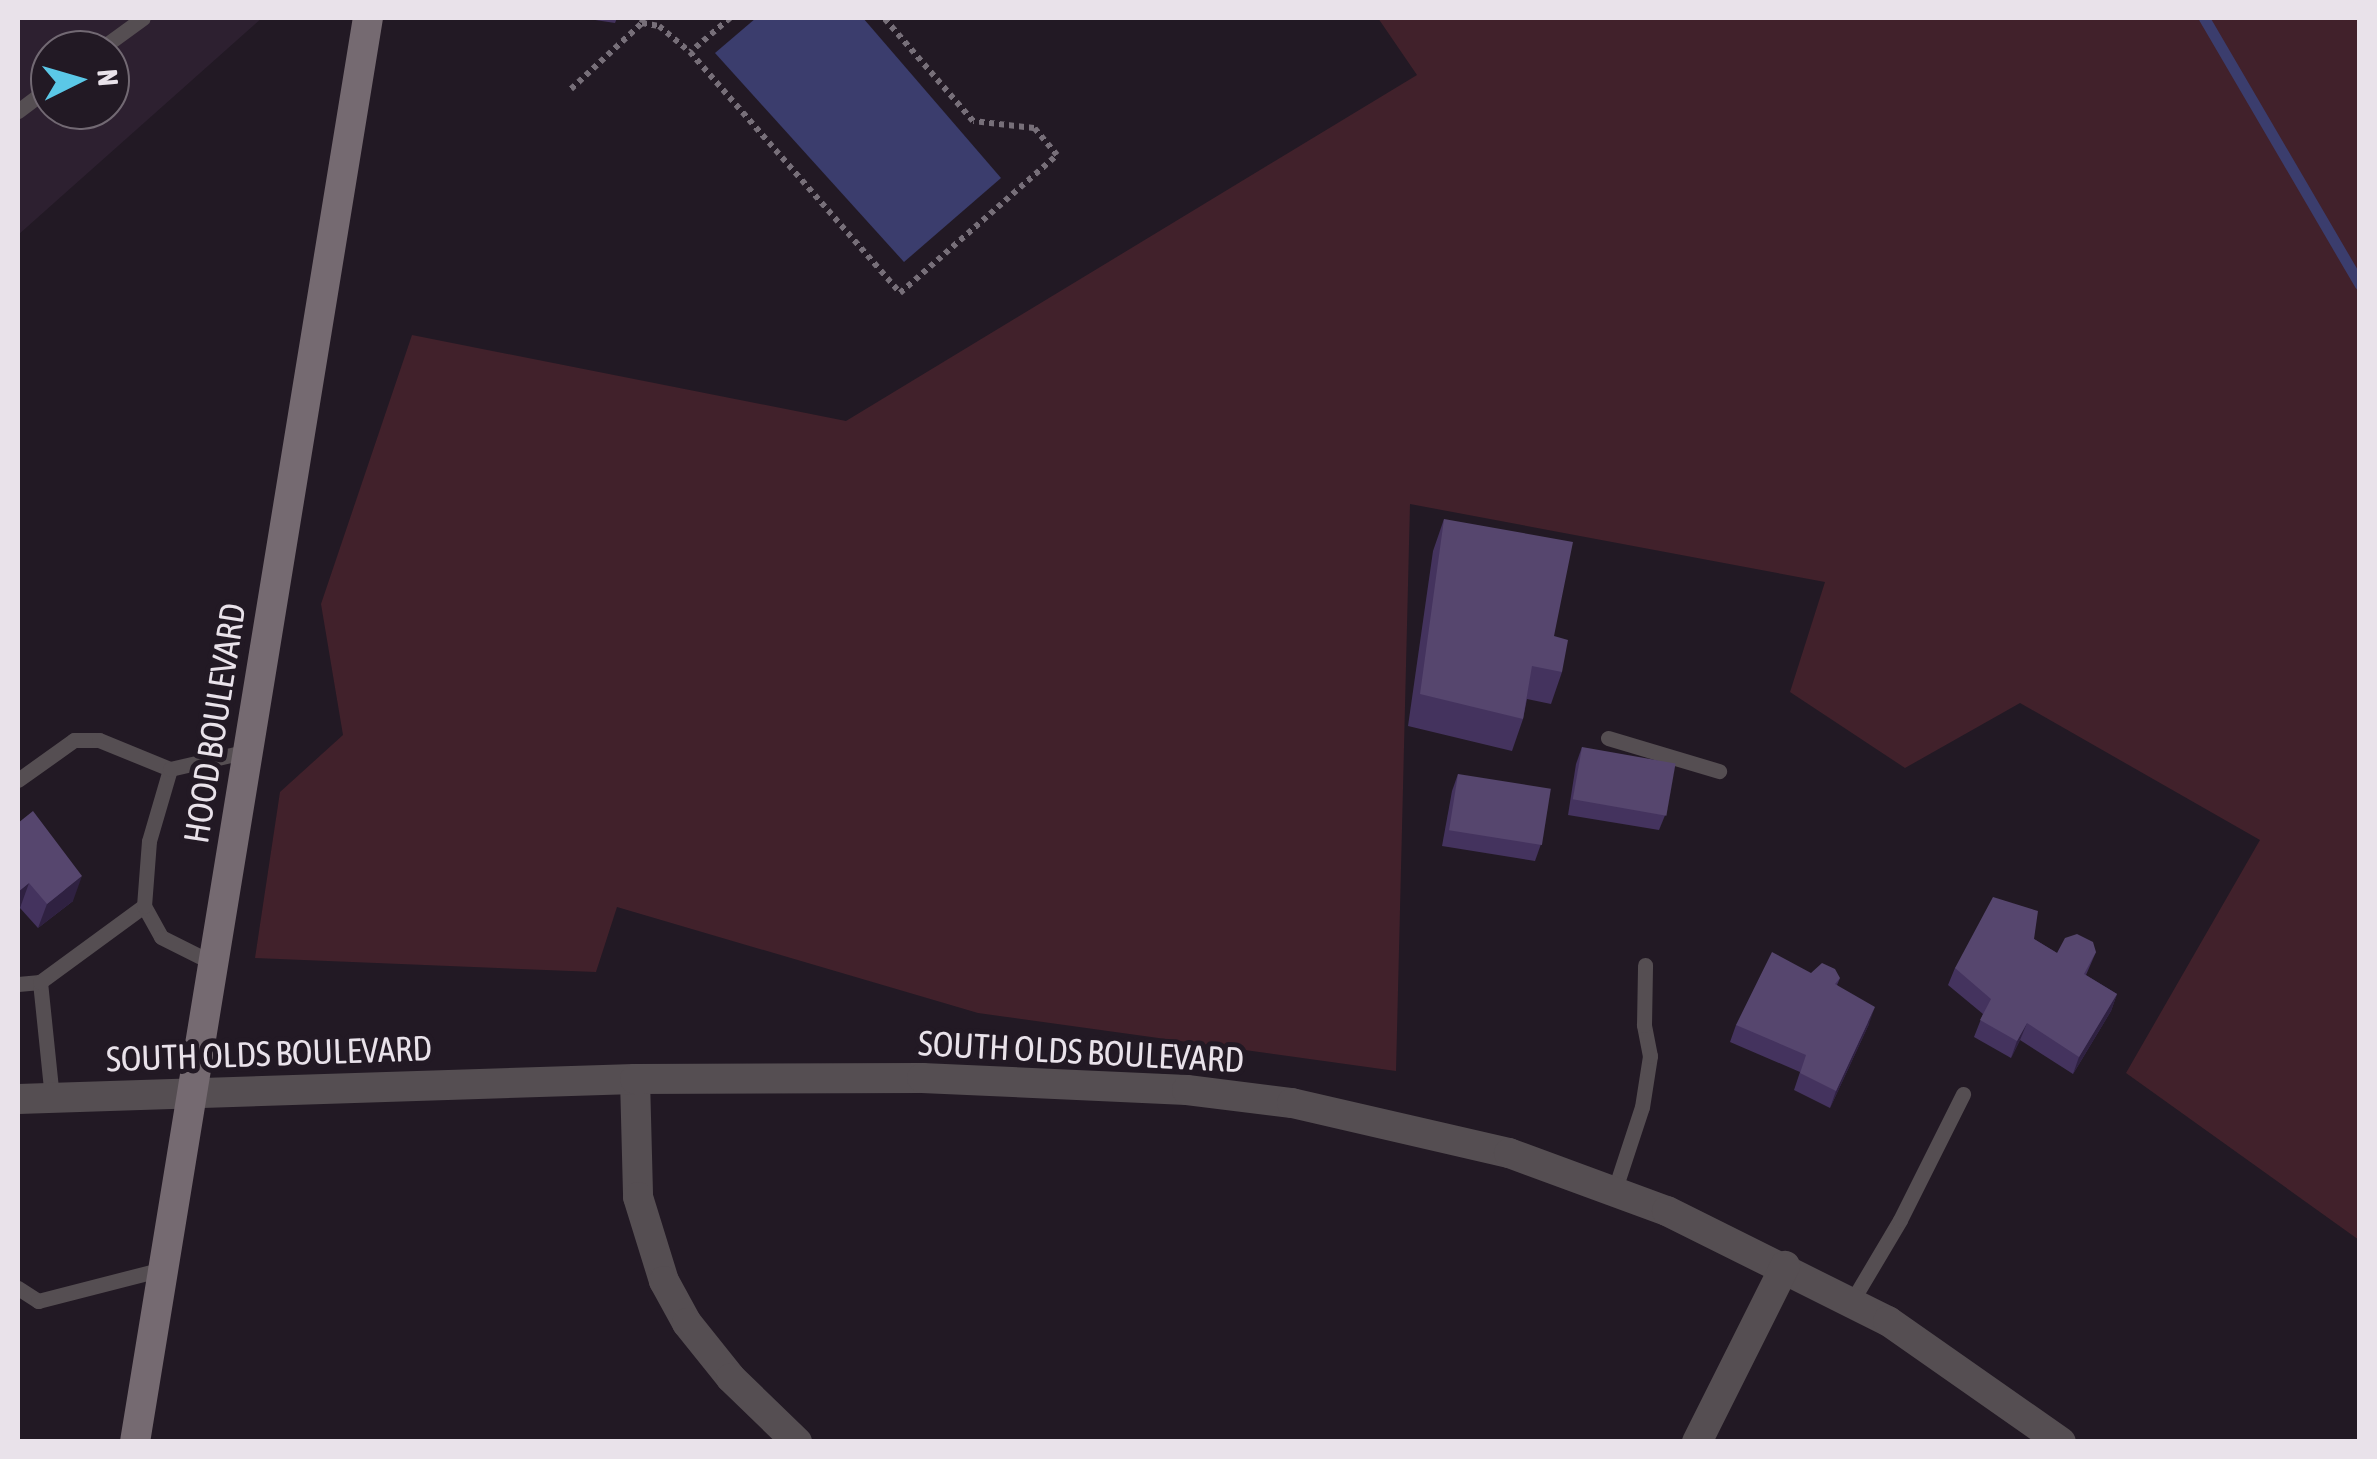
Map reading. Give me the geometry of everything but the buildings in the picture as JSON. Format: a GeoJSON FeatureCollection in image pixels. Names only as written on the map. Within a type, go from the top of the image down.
{"type":"FeatureCollection","features":[{"type":"Feature","properties":{"kind":"street","name":"HOOD BOULEVARD"},"geometry":{"type":"LineString","coordinates":[[135,1442],[368,18]]}},
{"type":"Feature","properties":{"kind":"street","name":"SOUTH OLDS BOULEVARD"},"geometry":{"type":"LineString","coordinates":[[18,1100],[635,1079],[922,1078],[1187,1090],[1369,1118],[1509,1153],[1614,1192],[1785,1266],[1852,1301],[1969,1374],[2061,1442]]}},
{"type":"Feature","properties":{"kind":"street"},"geometry":{"type":"LineString","coordinates":[[635,1079],[638,1197],[664,1282],[687,1323],[731,1378],[797,1442]]}},
{"type":"Feature","properties":{"kind":"street"},"geometry":{"type":"LineString","coordinates":[[1696,1442],[1785,1266]]}},
{"type":"Feature","properties":{"kind":"lane"},"geometry":{"type":"LineString","coordinates":[[1608,738],[1719,771]]}},
{"type":"Feature","properties":{"kind":"lane"},"geometry":{"type":"LineString","coordinates":[[18,780],[74,740],[99,740],[170,770],[248,751]]}},
{"type":"Feature","properties":{"kind":"lane"},"geometry":{"type":"LineString","coordinates":[[170,770],[149,841],[144,906],[161,937],[213,963]]}},
{"type":"Feature","properties":{"kind":"lane"},"geometry":{"type":"LineString","coordinates":[[18,984],[40,982],[144,906]]}},
{"type":"Feature","properties":{"kind":"lane"},"geometry":{"type":"LineString","coordinates":[[1614,1192],[1642,1107],[1650,1056],[1644,1025],[1645,966]]}},
{"type":"Feature","properties":{"kind":"lane"},"geometry":{"type":"LineString","coordinates":[[40,982],[52,1098]]}},
{"type":"Feature","properties":{"kind":"lane"},"geometry":{"type":"LineString","coordinates":[[1852,1301],[1900,1220],[1963,1094]]}},
{"type":"Feature","properties":{"kind":"lane"},"geometry":{"type":"LineString","coordinates":[[18,1288],[38,1301],[163,1269]]}},
{"type":"Feature","properties":{"kind":"path"},"geometry":{"type":"LineString","coordinates":[[690,52],[730,18]]}},
{"type":"Feature","properties":{"kind":"path"},"geometry":{"type":"LineString","coordinates":[[570,88],[643,20],[659,26],[690,52],[900,293],[1057,156],[1034,128],[973,122],[884,18]]}},
{"type":"Feature","properties":{"kind":"shaded area"},"geometry":{"type":"Polygon","coordinates":[[[18,18],[262,18],[18,235],[18,18]]]}},
{"type":"Feature","properties":{"kind":"shaded area"},"geometry":{"type":"Polygon","coordinates":[[[1378,18],[2359,18],[2359,1240],[2126,1073],[2260,840],[2020,703],[1905,768],[1790,692],[1825,582],[1410,504],[1396,1071],[978,1013],[617,907],[596,972],[255,958],[280,792],[343,735],[321,604],[412,335],[846,421],[1417,75],[1378,18]]]}},
{"type":"Feature","properties":{"kind":"water"},"geometry":{"type":"Polygon","coordinates":[[[756,18],[863,18],[1001,178],[904,262],[715,53],[756,18]]]}},
{"type":"Feature","properties":{"kind":"waterway"},"geometry":{"type":"LineString","coordinates":[[2204,18],[2360,285]]}}]}
